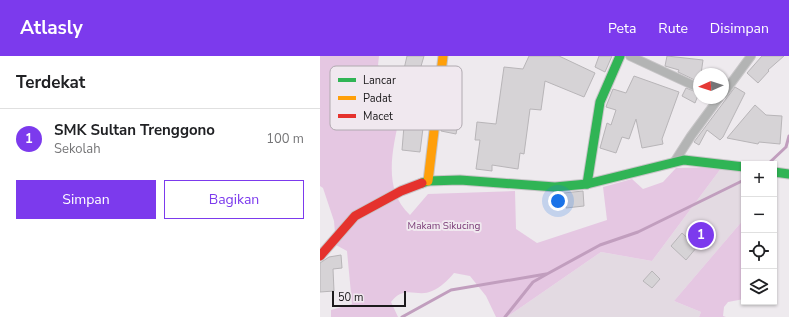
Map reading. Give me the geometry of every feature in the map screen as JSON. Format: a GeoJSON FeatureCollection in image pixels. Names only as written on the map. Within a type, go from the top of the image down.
{"type":"FeatureCollection","features":[{"type":"Feature","properties":{"kind":"main road"},"geometry":{"type":"LineString","coordinates":[[442,66],[443,56]]}},
{"type":"Feature","properties":{"kind":"main road"},"geometry":{"type":"LineString","coordinates":[[588,184],[600,102],[620,56]]}},
{"type":"Feature","properties":{"kind":"main road"},"geometry":{"type":"LineString","coordinates":[[428,181],[434,130]]}},
{"type":"Feature","properties":{"kind":"main road"},"geometry":{"type":"LineString","coordinates":[[320,256],[348,222],[355,216],[401,191],[428,181],[460,180],[555,186],[588,184],[684,160],[741,168]]}},
{"type":"Feature","properties":{"kind":"main road"},"geometry":{"type":"LineString","coordinates":[[777,172],[789,174]]}},
{"type":"Feature","properties":{"kind":"street"},"geometry":{"type":"LineString","coordinates":[[630,56],[693,85]]}},
{"type":"Feature","properties":{"kind":"street"},"geometry":{"type":"LineString","coordinates":[[729,86],[751,56]]}},
{"type":"Feature","properties":{"kind":"street"},"geometry":{"type":"LineString","coordinates":[[676,161],[691,136],[715,104]]}},
{"type":"Feature","properties":{"kind":"shaded area"},"geometry":{"type":"Polygon","coordinates":[[[722,167],[741,170],[741,223],[674,301],[701,312],[699,317],[507,317],[601,252],[652,261],[722,167]]]}},
{"type":"Feature","properties":{"kind":"green space","name":"Makam Sikucing"},"geometry":{"type":"Polygon","coordinates":[[[320,56],[379,56],[379,66],[330,66],[330,130],[397,130],[392,157],[393,182],[401,205],[410,215],[428,194],[515,191],[516,229],[537,243],[607,220],[603,187],[632,179],[643,189],[663,182],[676,168],[722,167],[652,261],[601,252],[507,317],[496,317],[486,296],[470,276],[454,273],[444,284],[432,291],[427,293],[406,292],[396,297],[391,302],[398,317],[331,317],[331,310],[352,304],[347,251],[336,245],[334,221],[323,188],[320,186],[320,56]]]}},
{"type":"Feature","properties":{"kind":"green space"},"geometry":{"type":"Polygon","coordinates":[[[741,223],[741,300],[728,302],[724,307],[723,316],[726,317],[699,317],[701,312],[674,301],[741,223]]]}},
{"type":"Feature","properties":{"kind":"building"},"geometry":{"type":"Polygon","coordinates":[[[407,56],[424,56],[421,66],[405,66],[407,56]]]}},
{"type":"Feature","properties":{"kind":"building"},"geometry":{"type":"Polygon","coordinates":[[[529,56],[559,56],[595,73],[584,97],[545,81],[541,110],[530,109],[524,154],[520,153],[518,169],[492,165],[492,171],[476,169],[480,140],[475,140],[477,122],[496,124],[504,67],[523,69],[529,56]]]}},
{"type":"Feature","properties":{"kind":"building"},"geometry":{"type":"Polygon","coordinates":[[[599,56],[612,56],[605,72],[595,67],[599,56]]]}},
{"type":"Feature","properties":{"kind":"building"},"geometry":{"type":"Polygon","coordinates":[[[667,56],[703,60],[702,68],[693,68],[693,79],[678,72],[679,70],[665,66],[667,56]]]}},
{"type":"Feature","properties":{"kind":"building"},"geometry":{"type":"Polygon","coordinates":[[[762,56],[784,56],[768,70],[769,71],[758,83],[747,73],[762,56]]]}},
{"type":"Feature","properties":{"kind":"building"},"geometry":{"type":"Polygon","coordinates":[[[634,76],[679,92],[662,139],[663,144],[642,148],[636,119],[629,139],[622,137],[616,153],[600,148],[607,123],[611,125],[616,110],[606,107],[613,89],[626,93],[634,76]]]}},
{"type":"Feature","properties":{"kind":"building"},"geometry":{"type":"Polygon","coordinates":[[[735,87],[745,93],[723,137],[720,140],[707,130],[699,145],[694,142],[722,104],[729,104],[729,95],[735,87]]]}},
{"type":"Feature","properties":{"kind":"building"},"geometry":{"type":"Polygon","coordinates":[[[686,88],[693,91],[693,102],[682,96],[686,88]]]}},
{"type":"Feature","properties":{"kind":"building"},"geometry":{"type":"Polygon","coordinates":[[[755,105],[766,115],[782,116],[780,144],[759,142],[758,144],[727,138],[755,105]]]}},
{"type":"Feature","properties":{"kind":"building"},"geometry":{"type":"Polygon","coordinates":[[[404,130],[423,130],[420,152],[402,150],[404,130]]]}},
{"type":"Feature","properties":{"kind":"building"},"geometry":{"type":"Polygon","coordinates":[[[441,130],[457,130],[456,134],[441,130]]]}},
{"type":"Feature","properties":{"kind":"building"},"geometry":{"type":"Polygon","coordinates":[[[583,191],[584,206],[566,208],[564,193],[583,191]]]}},
{"type":"Feature","properties":{"kind":"building"},"geometry":{"type":"Polygon","coordinates":[[[682,233],[697,247],[686,260],[671,246],[682,233]]]}},
{"type":"Feature","properties":{"kind":"building"},"geometry":{"type":"Polygon","coordinates":[[[341,255],[342,268],[333,269],[334,291],[320,292],[320,263],[329,257],[341,255]]]}},
{"type":"Feature","properties":{"kind":"building"},"geometry":{"type":"Polygon","coordinates":[[[652,271],[660,279],[652,288],[643,281],[652,271]]]}},
{"type":"Feature","properties":{"kind":"waterway"},"geometry":{"type":"LineString","coordinates":[[771,161],[786,147],[789,136]]}},
{"type":"Feature","properties":{"kind":"waterway"},"geometry":{"type":"LineString","coordinates":[[505,317],[533,282],[600,245],[638,232],[741,181]]}},
{"type":"Feature","properties":{"kind":"waterway"},"geometry":{"type":"LineString","coordinates":[[402,317],[451,290],[546,274]]}},
{"type":"Feature","properties":{"kind":"traffic: fast"},"geometry":{"type":"LineString","coordinates":[[587,184],[600,102],[620,56]]}},
{"type":"Feature","properties":{"kind":"traffic: fast"},"geometry":{"type":"LineString","coordinates":[[422,183],[428,181],[460,180],[555,187],[587,184],[684,160],[741,167]]}},
{"type":"Feature","properties":{"kind":"traffic: fast"},"geometry":{"type":"LineString","coordinates":[[777,172],[789,174]]}},
{"type":"Feature","properties":{"kind":"traffic: slow"},"geometry":{"type":"LineString","coordinates":[[442,66],[443,56]]}},
{"type":"Feature","properties":{"kind":"traffic: slow"},"geometry":{"type":"LineString","coordinates":[[428,181],[434,130]]}},
{"type":"Feature","properties":{"kind":"traffic: jam"},"geometry":{"type":"LineString","coordinates":[[320,256],[355,216],[401,191],[422,183]]}},
{"type":"Feature","properties":{"kind":"place","name":"SMK Sultan Trenggono"},"geometry":{"type":"Point","coordinates":[701,235]}}]}
